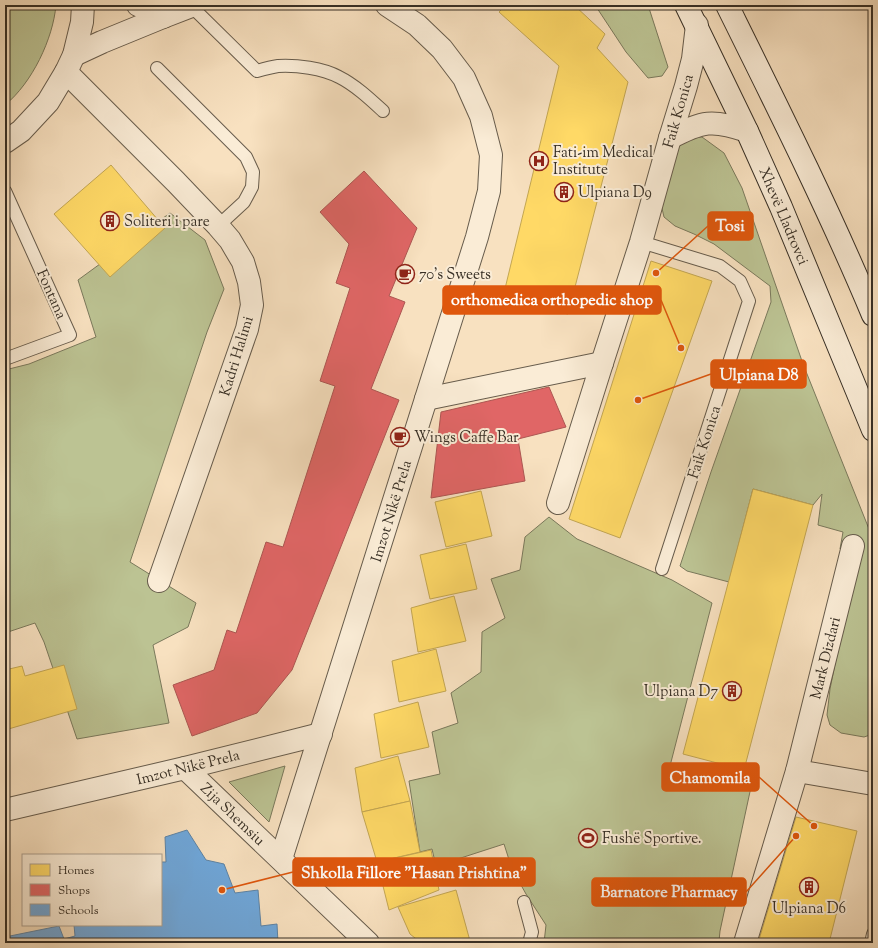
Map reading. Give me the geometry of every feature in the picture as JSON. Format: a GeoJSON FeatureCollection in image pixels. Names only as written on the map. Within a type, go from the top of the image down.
{"type":"FeatureCollection","features":[{"type":"Feature","properties":{"kind":"street"},"geometry":{"type":"LineString","coordinates":[[5,142],[21,131],[48,102],[70,63],[82,22],[83,5]]}},
{"type":"Feature","properties":{"kind":"street"},"geometry":{"type":"LineString","coordinates":[[138,5],[163,17]]}},
{"type":"Feature","properties":{"kind":"street"},"geometry":{"type":"LineString","coordinates":[[70,63],[102,42],[192,5]]}},
{"type":"Feature","properties":{"kind":"street","name":"Imzot Nikë Prela"},"geometry":{"type":"LineString","coordinates":[[5,810],[185,768],[321,734],[477,237],[489,191],[490,155],[481,116],[464,78],[442,49],[417,25],[387,5]]}},
{"type":"Feature","properties":{"kind":"street","name":"Xhevë Lladrovci"},"geometry":{"type":"LineString","coordinates":[[686,5],[747,131],[781,207],[873,430]]}},
{"type":"Feature","properties":{"kind":"street"},"geometry":{"type":"LineString","coordinates":[[727,5],[776,103],[845,249],[873,316]]}},
{"type":"Feature","properties":{"kind":"street","name":"Faik Konica"},"geometry":{"type":"LineString","coordinates":[[558,504],[641,242],[693,59],[697,25]]}},
{"type":"Feature","properties":{"kind":"street","name":"Kadri Halimi"},"geometry":{"type":"LineString","coordinates":[[70,63],[230,240],[243,262],[249,282],[252,305],[245,336],[160,581]]}},
{"type":"Feature","properties":{"kind":"street"},"geometry":{"type":"LineString","coordinates":[[670,138],[688,128],[704,124],[724,124],[747,131]]}},
{"type":"Feature","properties":{"kind":"street"},"geometry":{"type":"LineString","coordinates":[[426,400],[602,363]]}},
{"type":"Feature","properties":{"kind":"street","name":"Mark Dizdari"},"geometry":{"type":"LineString","coordinates":[[745,943],[797,770],[853,546]]}},
{"type":"Feature","properties":{"kind":"street","name":"Zija Shemsiu"},"geometry":{"type":"LineString","coordinates":[[281,859],[321,734]]}},
{"type":"Feature","properties":{"kind":"street","name":"Zija Shemsiu"},"geometry":{"type":"LineString","coordinates":[[185,768],[368,943]]}},
{"type":"Feature","properties":{"kind":"street"},"geometry":{"type":"LineString","coordinates":[[797,770],[873,784]]}},
{"type":"Feature","properties":{"kind":"lane"},"geometry":{"type":"LineString","coordinates":[[192,5],[257,71],[276,66],[317,69],[339,77],[362,92],[383,111]]}},
{"type":"Feature","properties":{"kind":"lane"},"geometry":{"type":"LineString","coordinates":[[157,68],[246,158],[253,172],[252,187],[244,202],[218,226]]}},
{"type":"Feature","properties":{"kind":"lane","name":"Fontana"},"geometry":{"type":"LineString","coordinates":[[5,190],[70,336],[5,358]]}},
{"type":"Feature","properties":{"kind":"lane","name":"Faik Konica"},"geometry":{"type":"LineString","coordinates":[[641,242],[720,266],[740,281],[749,301],[662,569]]}},
{"type":"Feature","properties":{"kind":"lane"},"geometry":{"type":"LineString","coordinates":[[524,902],[532,932],[529,943]]}},
{"type":"Feature","properties":{"kind":"lane"},"geometry":{"type":"LineString","coordinates":[[871,943],[873,934]]}},
{"type":"Feature","properties":{"kind":"green space"},"geometry":{"type":"Polygon","coordinates":[[[5,5],[56,5],[51,32],[40,60],[24,85],[5,105],[5,5]]]}},
{"type":"Feature","properties":{"kind":"green space"},"geometry":{"type":"Polygon","coordinates":[[[595,5],[648,5],[668,67],[662,76],[648,78],[626,52],[595,5]]]}},
{"type":"Feature","properties":{"kind":"green space"},"geometry":{"type":"Polygon","coordinates":[[[702,137],[724,153],[742,188],[803,364],[873,539],[873,734],[864,737],[841,733],[830,725],[827,715],[830,689],[857,555],[840,549],[843,532],[818,525],[822,494],[813,505],[753,489],[729,582],[687,571],[680,566],[711,472],[771,302],[770,286],[714,244],[675,226],[664,217],[661,204],[676,150],[688,138],[702,137]]]}},
{"type":"Feature","properties":{"kind":"green space"},"geometry":{"type":"Polygon","coordinates":[[[170,213],[205,240],[224,289],[207,332],[130,562],[196,603],[188,627],[153,645],[169,723],[77,739],[44,642],[35,623],[5,633],[5,370],[29,364],[96,337],[78,280],[170,213]]]}},
{"type":"Feature","properties":{"kind":"green space"},"geometry":{"type":"Polygon","coordinates":[[[549,517],[577,539],[672,580],[712,603],[670,766],[751,787],[719,941],[712,943],[544,943],[546,925],[512,869],[504,844],[436,866],[432,849],[420,852],[409,781],[440,774],[432,732],[458,723],[451,693],[481,672],[482,632],[505,618],[491,579],[520,570],[525,537],[549,517]]]}},
{"type":"Feature","properties":{"kind":"green space"},"geometry":{"type":"Polygon","coordinates":[[[285,766],[269,822],[229,782],[285,766]]]}},
{"type":"Feature","properties":{"kind":"building: Homes","name":"Ulpiana D9"},"geometry":{"type":"Polygon","coordinates":[[[506,5],[574,5],[605,34],[597,48],[628,82],[568,314],[502,301],[559,66],[499,12],[506,5]]]}},
{"type":"Feature","properties":{"kind":"building: Homes","name":"Soliteri i pare"},"geometry":{"type":"Polygon","coordinates":[[[111,165],[165,228],[110,277],[54,214],[111,165]]]}},
{"type":"Feature","properties":{"kind":"building: Homes"},"geometry":{"type":"Polygon","coordinates":[[[651,261],[712,281],[620,538],[569,519],[651,261]]]}},
{"type":"Feature","properties":{"kind":"building: Homes","name":"Ulpiana D7"},"geometry":{"type":"Polygon","coordinates":[[[753,489],[813,505],[744,770],[683,754],[753,489]]]}},
{"type":"Feature","properties":{"kind":"building: Homes"},"geometry":{"type":"Polygon","coordinates":[[[481,491],[492,536],[446,547],[435,502],[481,491]]]}},
{"type":"Feature","properties":{"kind":"building: Homes"},"geometry":{"type":"Polygon","coordinates":[[[466,544],[477,589],[430,599],[420,555],[466,544]]]}},
{"type":"Feature","properties":{"kind":"building: Homes"},"geometry":{"type":"Polygon","coordinates":[[[454,596],[466,641],[418,652],[411,608],[454,596]]]}},
{"type":"Feature","properties":{"kind":"building: Homes"},"geometry":{"type":"Polygon","coordinates":[[[436,649],[446,691],[399,702],[392,661],[436,649]]]}},
{"type":"Feature","properties":{"kind":"building: Homes"},"geometry":{"type":"Polygon","coordinates":[[[64,665],[77,709],[5,730],[5,670],[22,666],[25,676],[64,665]]]}},
{"type":"Feature","properties":{"kind":"building: Homes"},"geometry":{"type":"Polygon","coordinates":[[[418,702],[429,747],[381,758],[374,714],[418,702]]]}},
{"type":"Feature","properties":{"kind":"building: Homes"},"geometry":{"type":"Polygon","coordinates":[[[398,756],[410,801],[362,812],[355,768],[398,756]]]}},
{"type":"Feature","properties":{"kind":"building: Homes"},"geometry":{"type":"Polygon","coordinates":[[[410,801],[420,852],[377,862],[362,812],[410,801]]]}},
{"type":"Feature","properties":{"kind":"building: Homes","name":"Ulpiana D6"},"geometry":{"type":"Polygon","coordinates":[[[796,817],[857,831],[829,943],[758,943],[796,817]]]}},
{"type":"Feature","properties":{"kind":"building: Homes"},"geometry":{"type":"Polygon","coordinates":[[[431,850],[439,890],[389,910],[377,862],[431,850]]]}},
{"type":"Feature","properties":{"kind":"building: Homes"},"geometry":{"type":"Polygon","coordinates":[[[456,890],[470,941],[460,943],[420,942],[410,934],[398,907],[456,890]]]}},
{"type":"Feature","properties":{"kind":"building: Shops"},"geometry":{"type":"Polygon","coordinates":[[[364,171],[417,228],[389,296],[405,302],[371,389],[399,400],[292,670],[257,713],[192,736],[173,685],[214,670],[227,630],[236,633],[266,542],[283,547],[335,386],[320,381],[350,288],[336,283],[349,244],[320,212],[364,171]]]}},
{"type":"Feature","properties":{"kind":"building: Shops"},"geometry":{"type":"Polygon","coordinates":[[[549,387],[566,427],[518,439],[525,481],[431,498],[441,412],[549,387]]]}},
{"type":"Feature","properties":{"kind":"building: Schools"},"geometry":{"type":"Polygon","coordinates":[[[187,830],[206,860],[224,864],[235,893],[258,890],[261,926],[277,924],[278,943],[5,943],[5,937],[59,926],[64,939],[75,936],[74,926],[162,926],[162,862],[166,862],[165,837],[187,830]]]}},
{"type":"Feature","properties":{"kind":"place","name":"Fati-im Medical Institute"},"geometry":{"type":"Point","coordinates":[539,161]}},
{"type":"Feature","properties":{"kind":"place","name":"Ulpiana D9"},"geometry":{"type":"Point","coordinates":[564,192]}},
{"type":"Feature","properties":{"kind":"place","name":"Soliteri i pare"},"geometry":{"type":"Point","coordinates":[110,221]}},
{"type":"Feature","properties":{"kind":"place","name":"Tosi"},"geometry":{"type":"Point","coordinates":[656,273]}},
{"type":"Feature","properties":{"kind":"place","name":"70's Sweets"},"geometry":{"type":"Point","coordinates":[405,274]}},
{"type":"Feature","properties":{"kind":"place","name":"orthomedica orthopedic shop"},"geometry":{"type":"Point","coordinates":[681,348]}},
{"type":"Feature","properties":{"kind":"place","name":"Ulpiana D8"},"geometry":{"type":"Point","coordinates":[638,400]}},
{"type":"Feature","properties":{"kind":"place","name":"Wings Caffe Bar"},"geometry":{"type":"Point","coordinates":[400,437]}},
{"type":"Feature","properties":{"kind":"place","name":"Ulpiana D7"},"geometry":{"type":"Point","coordinates":[732,691]}},
{"type":"Feature","properties":{"kind":"place","name":"Chamomila"},"geometry":{"type":"Point","coordinates":[814,826]}},
{"type":"Feature","properties":{"kind":"place","name":"Barnatore Pharmacy"},"geometry":{"type":"Point","coordinates":[796,836]}},
{"type":"Feature","properties":{"kind":"place","name":"Fushë Sportive."},"geometry":{"type":"Point","coordinates":[588,838]}},
{"type":"Feature","properties":{"kind":"place","name":"Ulpiana D6"},"geometry":{"type":"Point","coordinates":[809,887]}},
{"type":"Feature","properties":{"kind":"place","name":"Shkolla Fillore \"Hasan Prishtina\""},"geometry":{"type":"Point","coordinates":[222,890]}}]}
